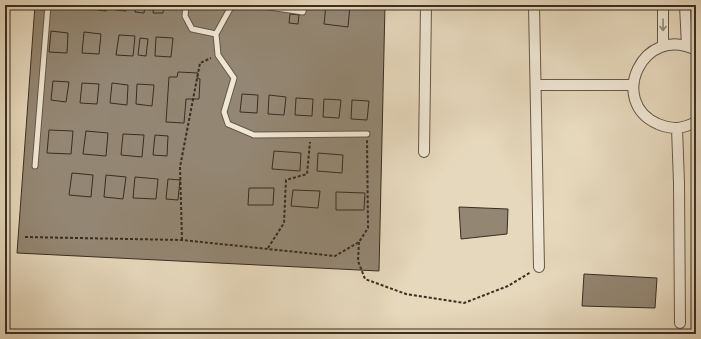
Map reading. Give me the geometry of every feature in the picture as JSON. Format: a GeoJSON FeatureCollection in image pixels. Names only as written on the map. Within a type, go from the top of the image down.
{"type":"FeatureCollection","features":[{"type":"Feature","properties":{"kind":"street"},"geometry":{"type":"LineString","coordinates":[[424,152],[426,5]]}},
{"type":"Feature","properties":{"kind":"street"},"geometry":{"type":"LineString","coordinates":[[534,5],[538,267]]}},
{"type":"Feature","properties":{"kind":"street"},"geometry":{"type":"LineString","coordinates":[[663,5],[663,46]]}},
{"type":"Feature","properties":{"kind":"street"},"geometry":{"type":"LineString","coordinates":[[685,5],[692,48],[672,44],[663,46],[648,53],[636,69],[632,85],[636,102],[649,120],[669,128],[685,127],[696,122]]}},
{"type":"Feature","properties":{"kind":"street"},"geometry":{"type":"LineString","coordinates":[[536,85],[632,85]]}},
{"type":"Feature","properties":{"kind":"street"},"geometry":{"type":"LineString","coordinates":[[677,128],[680,323]]}},
{"type":"Feature","properties":{"kind":"lane"},"geometry":{"type":"LineString","coordinates":[[35,166],[48,5]]}},
{"type":"Feature","properties":{"kind":"lane"},"geometry":{"type":"LineString","coordinates":[[186,5],[185,16],[192,29],[216,34]]}},
{"type":"Feature","properties":{"kind":"lane"},"geometry":{"type":"LineString","coordinates":[[232,5],[216,34],[218,55],[234,78],[224,112],[228,124],[254,134],[367,134]]}},
{"type":"Feature","properties":{"kind":"lane"},"geometry":{"type":"LineString","coordinates":[[256,5],[303,12],[304,5]]}},
{"type":"Feature","properties":{"kind":"path"},"geometry":{"type":"LineString","coordinates":[[182,240],[180,167],[198,71],[200,63],[218,55]]}},
{"type":"Feature","properties":{"kind":"path"},"geometry":{"type":"LineString","coordinates":[[25,237],[182,240],[335,256],[359,242],[368,228],[367,134]]}},
{"type":"Feature","properties":{"kind":"path"},"geometry":{"type":"LineString","coordinates":[[268,248],[284,223],[286,180],[307,174],[311,135]]}},
{"type":"Feature","properties":{"kind":"path"},"geometry":{"type":"LineString","coordinates":[[359,242],[358,261],[365,278],[406,294],[464,303],[508,286],[538,267]]}},
{"type":"Feature","properties":{"kind":"building"},"geometry":{"type":"Polygon","coordinates":[[[35,5],[385,5],[379,271],[17,253],[35,5]]]}},
{"type":"Feature","properties":{"kind":"building"},"geometry":{"type":"Polygon","coordinates":[[[59,5],[69,5],[68,8],[59,8],[59,5]]]}},
{"type":"Feature","properties":{"kind":"building"},"geometry":{"type":"Polygon","coordinates":[[[78,5],[87,5],[87,9],[78,9],[78,5]]]}},
{"type":"Feature","properties":{"kind":"building"},"geometry":{"type":"Polygon","coordinates":[[[97,5],[107,5],[106,11],[97,10],[97,5]]]}},
{"type":"Feature","properties":{"kind":"building"},"geometry":{"type":"Polygon","coordinates":[[[117,5],[126,5],[126,11],[116,10],[117,5]]]}},
{"type":"Feature","properties":{"kind":"building"},"geometry":{"type":"Polygon","coordinates":[[[136,5],[145,5],[144,13],[135,12],[136,5]]]}},
{"type":"Feature","properties":{"kind":"building"},"geometry":{"type":"Polygon","coordinates":[[[154,5],[164,5],[163,13],[153,13],[154,5]]]}},
{"type":"Feature","properties":{"kind":"building"},"geometry":{"type":"Polygon","coordinates":[[[326,5],[350,5],[348,27],[324,24],[326,5]]]}},
{"type":"Feature","properties":{"kind":"building"},"geometry":{"type":"Polygon","coordinates":[[[290,14],[299,15],[298,24],[289,23],[290,14]]]}},
{"type":"Feature","properties":{"kind":"building"},"geometry":{"type":"Polygon","coordinates":[[[51,31],[68,33],[67,53],[49,52],[51,31]]]}},
{"type":"Feature","properties":{"kind":"building"},"geometry":{"type":"Polygon","coordinates":[[[84,32],[101,34],[99,54],[82,53],[84,32]]]}},
{"type":"Feature","properties":{"kind":"building"},"geometry":{"type":"Polygon","coordinates":[[[119,35],[135,36],[133,56],[116,55],[119,35]]]}},
{"type":"Feature","properties":{"kind":"building"},"geometry":{"type":"Polygon","coordinates":[[[156,37],[173,38],[171,57],[155,56],[156,37]]]}},
{"type":"Feature","properties":{"kind":"building"},"geometry":{"type":"Polygon","coordinates":[[[140,38],[148,39],[146,56],[138,55],[140,38]]]}},
{"type":"Feature","properties":{"kind":"building"},"geometry":{"type":"Polygon","coordinates":[[[178,72],[198,73],[197,78],[200,79],[199,99],[186,99],[184,123],[166,122],[169,77],[177,77],[178,72]]]}},
{"type":"Feature","properties":{"kind":"building"},"geometry":{"type":"Polygon","coordinates":[[[53,81],[69,82],[66,102],[51,100],[53,81]]]}},
{"type":"Feature","properties":{"kind":"building"},"geometry":{"type":"Polygon","coordinates":[[[82,83],[99,84],[97,104],[80,103],[82,83]]]}},
{"type":"Feature","properties":{"kind":"building"},"geometry":{"type":"Polygon","coordinates":[[[112,83],[128,85],[127,105],[110,103],[112,83]]]}},
{"type":"Feature","properties":{"kind":"building"},"geometry":{"type":"Polygon","coordinates":[[[137,84],[154,85],[152,106],[136,104],[137,84]]]}},
{"type":"Feature","properties":{"kind":"building"},"geometry":{"type":"Polygon","coordinates":[[[242,94],[258,95],[257,113],[240,112],[242,94]]]}},
{"type":"Feature","properties":{"kind":"building"},"geometry":{"type":"Polygon","coordinates":[[[269,95],[286,97],[284,115],[268,114],[269,95]]]}},
{"type":"Feature","properties":{"kind":"building"},"geometry":{"type":"Polygon","coordinates":[[[296,98],[313,99],[312,116],[295,115],[296,98]]]}},
{"type":"Feature","properties":{"kind":"building"},"geometry":{"type":"Polygon","coordinates":[[[324,99],[341,100],[339,118],[323,117],[324,99]]]}},
{"type":"Feature","properties":{"kind":"building"},"geometry":{"type":"Polygon","coordinates":[[[352,100],[369,101],[367,120],[351,119],[352,100]]]}},
{"type":"Feature","properties":{"kind":"building"},"geometry":{"type":"Polygon","coordinates":[[[49,130],[73,131],[71,154],[47,153],[49,130]]]}},
{"type":"Feature","properties":{"kind":"building"},"geometry":{"type":"Polygon","coordinates":[[[86,131],[108,133],[106,156],[83,154],[86,131]]]}},
{"type":"Feature","properties":{"kind":"building"},"geometry":{"type":"Polygon","coordinates":[[[123,134],[144,135],[142,157],[121,155],[123,134]]]}},
{"type":"Feature","properties":{"kind":"building"},"geometry":{"type":"Polygon","coordinates":[[[155,135],[168,136],[167,156],[153,155],[155,135]]]}},
{"type":"Feature","properties":{"kind":"building"},"geometry":{"type":"Polygon","coordinates":[[[274,151],[301,153],[300,171],[272,169],[274,151]]]}},
{"type":"Feature","properties":{"kind":"building"},"geometry":{"type":"Polygon","coordinates":[[[318,153],[343,155],[342,173],[317,171],[318,153]]]}},
{"type":"Feature","properties":{"kind":"building"},"geometry":{"type":"Polygon","coordinates":[[[72,173],[93,175],[91,197],[69,195],[72,173]]]}},
{"type":"Feature","properties":{"kind":"building"},"geometry":{"type":"Polygon","coordinates":[[[106,175],[126,177],[123,199],[104,197],[106,175]]]}},
{"type":"Feature","properties":{"kind":"building"},"geometry":{"type":"Polygon","coordinates":[[[135,177],[158,179],[156,199],[133,198],[135,177]]]}},
{"type":"Feature","properties":{"kind":"building"},"geometry":{"type":"Polygon","coordinates":[[[168,179],[180,180],[178,200],[166,199],[168,179]]]}},
{"type":"Feature","properties":{"kind":"building"},"geometry":{"type":"Polygon","coordinates":[[[249,188],[274,188],[273,205],[248,205],[249,188]]]}},
{"type":"Feature","properties":{"kind":"building"},"geometry":{"type":"Polygon","coordinates":[[[293,190],[320,191],[318,208],[291,206],[293,190]]]}},
{"type":"Feature","properties":{"kind":"building"},"geometry":{"type":"Polygon","coordinates":[[[336,192],[365,193],[364,210],[336,210],[336,192]]]}},
{"type":"Feature","properties":{"kind":"building"},"geometry":{"type":"Polygon","coordinates":[[[459,207],[508,209],[507,234],[461,239],[459,207]]]}},
{"type":"Feature","properties":{"kind":"building"},"geometry":{"type":"Polygon","coordinates":[[[584,274],[657,278],[655,308],[582,306],[584,274]]]}}]}
